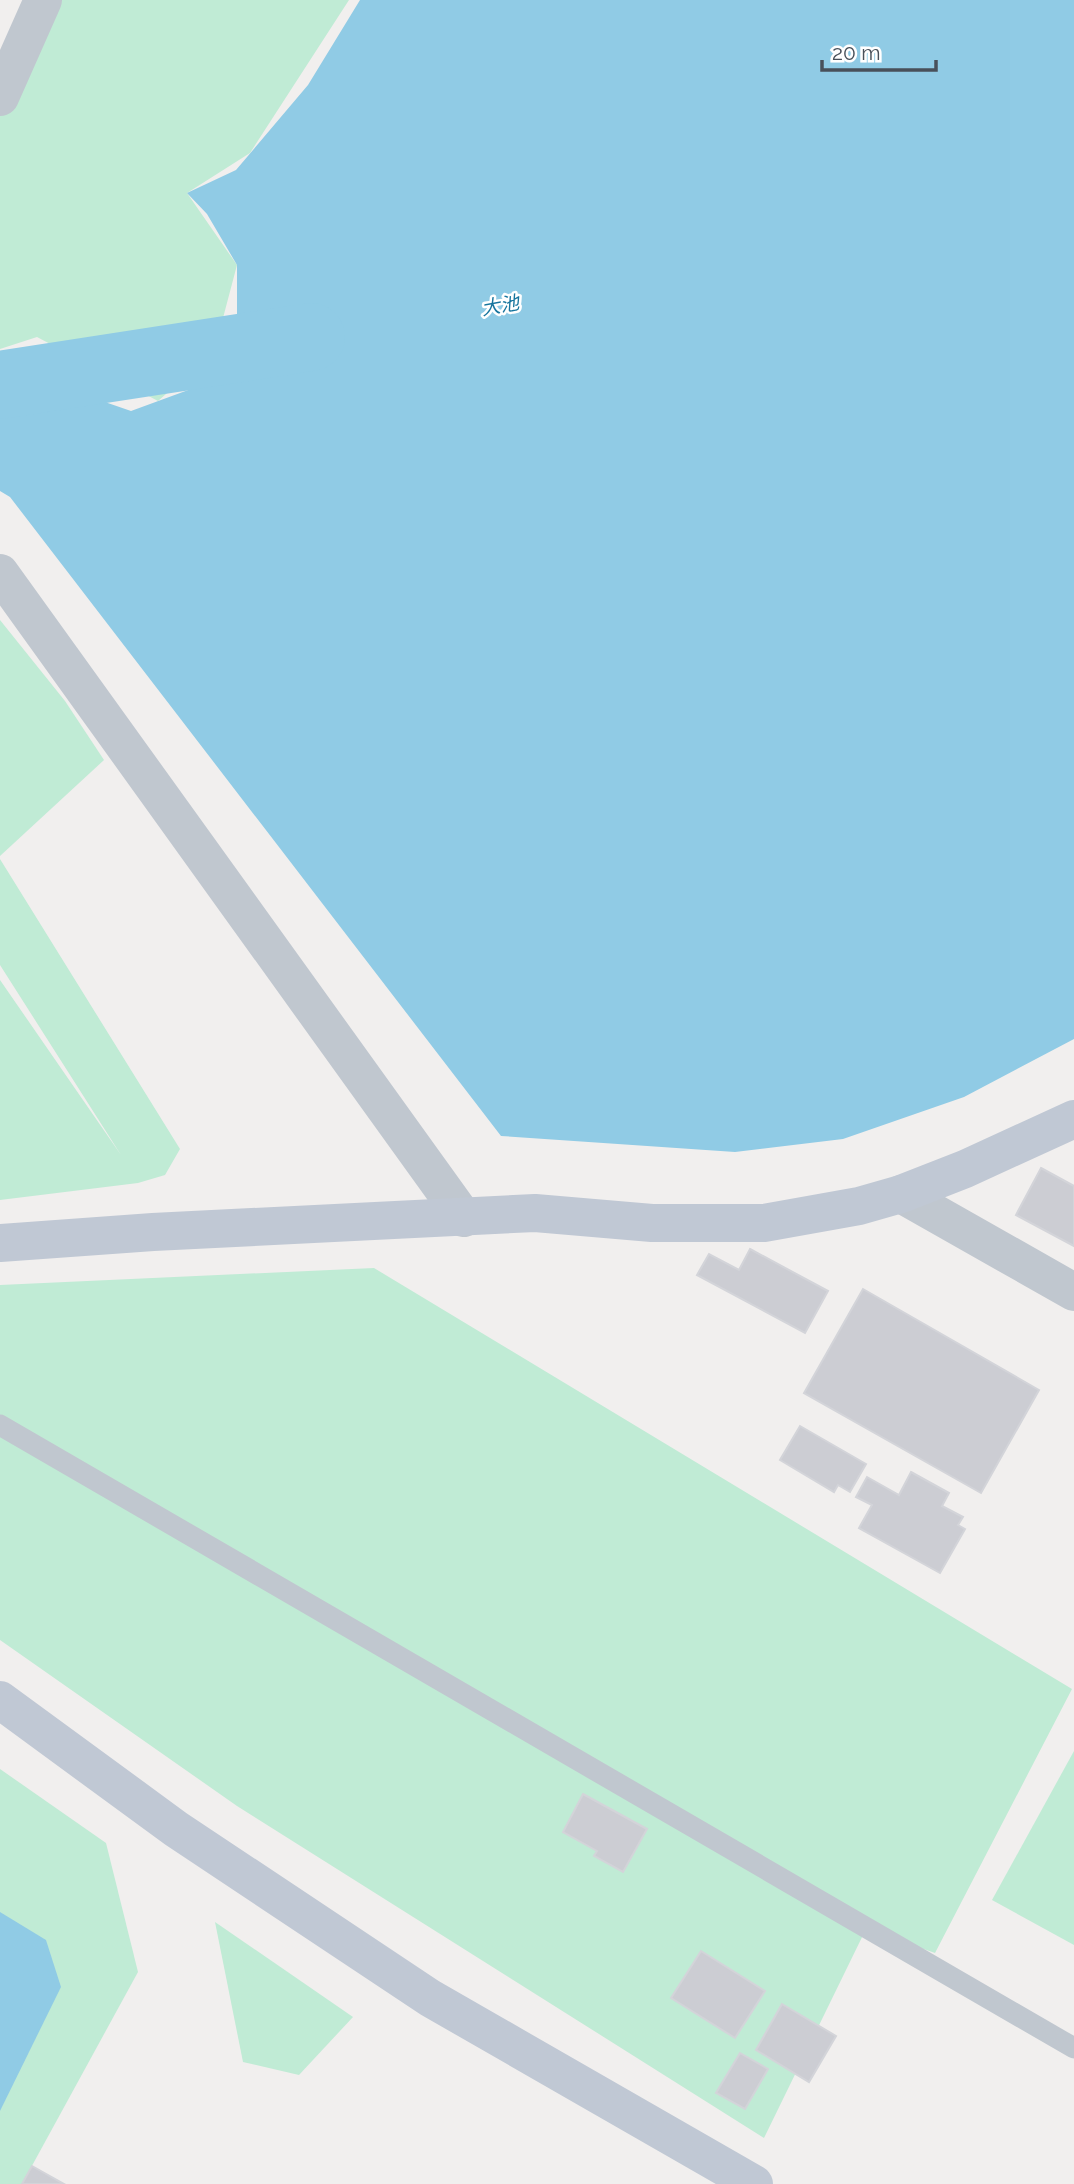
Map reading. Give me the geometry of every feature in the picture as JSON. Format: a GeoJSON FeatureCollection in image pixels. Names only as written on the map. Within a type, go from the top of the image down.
{"type":"FeatureCollection","features":[{"type":"Feature","properties":{"kind":"street"},"geometry":{"type":"LineString","coordinates":[[0,97],[43,0]]}},
{"type":"Feature","properties":{"kind":"street"},"geometry":{"type":"LineString","coordinates":[[0,573],[464,1218]]}},
{"type":"Feature","properties":{"kind":"street"},"geometry":{"type":"LineString","coordinates":[[0,1243],[153,1232],[535,1213],[652,1223],[764,1223],[859,1206],[901,1194],[965,1169],[1074,1119]]}},
{"type":"Feature","properties":{"kind":"street"},"geometry":{"type":"LineString","coordinates":[[901,1194],[1074,1292]]}},
{"type":"Feature","properties":{"kind":"street"},"geometry":{"type":"LineString","coordinates":[[0,1700],[176,1829],[430,1998],[754,2184]]}},
{"type":"Feature","properties":{"kind":"lane"},"geometry":{"type":"LineString","coordinates":[[0,1425],[1074,2048]]}},
{"type":"Feature","properties":{"kind":"green space"},"geometry":{"type":"Polygon","coordinates":[[[54,0],[349,0],[250,153],[187,193],[237,265],[214,352],[158,401],[37,337],[0,349],[0,115],[54,0]]]}},
{"type":"Feature","properties":{"kind":"green space"},"geometry":{"type":"Polygon","coordinates":[[[0,620],[65,701],[104,760],[0,856],[0,620]]]}},
{"type":"Feature","properties":{"kind":"green space"},"geometry":{"type":"Polygon","coordinates":[[[0,859],[180,1149],[165,1175],[138,1183],[0,1200],[0,980],[121,1155],[0,965],[0,859]]]}},
{"type":"Feature","properties":{"kind":"green space"},"geometry":{"type":"Polygon","coordinates":[[[374,1268],[1072,1689],[935,1953],[866,1929],[764,2138],[237,1806],[0,1640],[0,1285],[374,1268]]]}},
{"type":"Feature","properties":{"kind":"green space"},"geometry":{"type":"Polygon","coordinates":[[[1074,1751],[1074,1945],[992,1900],[1074,1751]]]}},
{"type":"Feature","properties":{"kind":"green space"},"geometry":{"type":"Polygon","coordinates":[[[0,1769],[106,1843],[138,1972],[22,2184],[0,2184],[0,1769]]]}},
{"type":"Feature","properties":{"kind":"green space"},"geometry":{"type":"Polygon","coordinates":[[[215,1922],[353,2017],[299,2075],[243,2062],[215,1922]]]}},
{"type":"Feature","properties":{"kind":"water"},"geometry":{"type":"Polygon","coordinates":[[[360,0],[1074,0],[1074,1039],[964,1097],[843,1139],[735,1152],[501,1136],[10,497],[0,491],[0,352],[11,350],[70,390],[131,411],[191,389],[237,327],[237,265],[207,214],[187,193],[236,170],[308,85],[360,0]]]}},
{"type":"Feature","properties":{"kind":"water"},"geometry":{"type":"Polygon","coordinates":[[[0,1912],[46,1940],[61,1987],[0,2111],[0,1912]]]}},
{"type":"Feature","properties":{"kind":"building"},"geometry":{"type":"Polygon","coordinates":[[[1041,1168],[1074,1186],[1074,1246],[1016,1215],[1041,1168]]]}},
{"type":"Feature","properties":{"kind":"building"},"geometry":{"type":"Polygon","coordinates":[[[750,1249],[828,1291],[805,1333],[697,1275],[709,1254],[739,1270],[750,1249]]]}},
{"type":"Feature","properties":{"kind":"building"},"geometry":{"type":"Polygon","coordinates":[[[863,1289],[1039,1390],[981,1493],[804,1393],[863,1289]]]}},
{"type":"Feature","properties":{"kind":"building"},"geometry":{"type":"Polygon","coordinates":[[[800,1426],[866,1464],[850,1492],[838,1485],[834,1492],[780,1460],[800,1426]]]}},
{"type":"Feature","properties":{"kind":"building"},"geometry":{"type":"Polygon","coordinates":[[[911,1472],[949,1493],[942,1506],[963,1517],[958,1525],[965,1529],[940,1573],[859,1528],[872,1505],[856,1497],[867,1477],[899,1495],[911,1472]]]}},
{"type":"Feature","properties":{"kind":"building"},"geometry":{"type":"Polygon","coordinates":[[[583,1794],[647,1829],[623,1872],[594,1856],[597,1851],[563,1832],[583,1794]]]}},
{"type":"Feature","properties":{"kind":"building"},"geometry":{"type":"Polygon","coordinates":[[[701,1951],[765,1991],[735,2038],[671,1998],[701,1951]]]}},
{"type":"Feature","properties":{"kind":"building"},"geometry":{"type":"Polygon","coordinates":[[[782,2004],[836,2036],[809,2082],[756,2050],[782,2004]]]}},
{"type":"Feature","properties":{"kind":"building"},"geometry":{"type":"Polygon","coordinates":[[[740,2053],[768,2069],[745,2109],[716,2093],[740,2053]]]}},
{"type":"Feature","properties":{"kind":"building"},"geometry":{"type":"Polygon","coordinates":[[[32,2166],[64,2184],[22,2184],[32,2166]]]}},
{"type":"Feature","properties":{"kind":"waterway","name":"大池"},"geometry":{"type":"LineString","coordinates":[[0,385],[311,337]]}}]}
